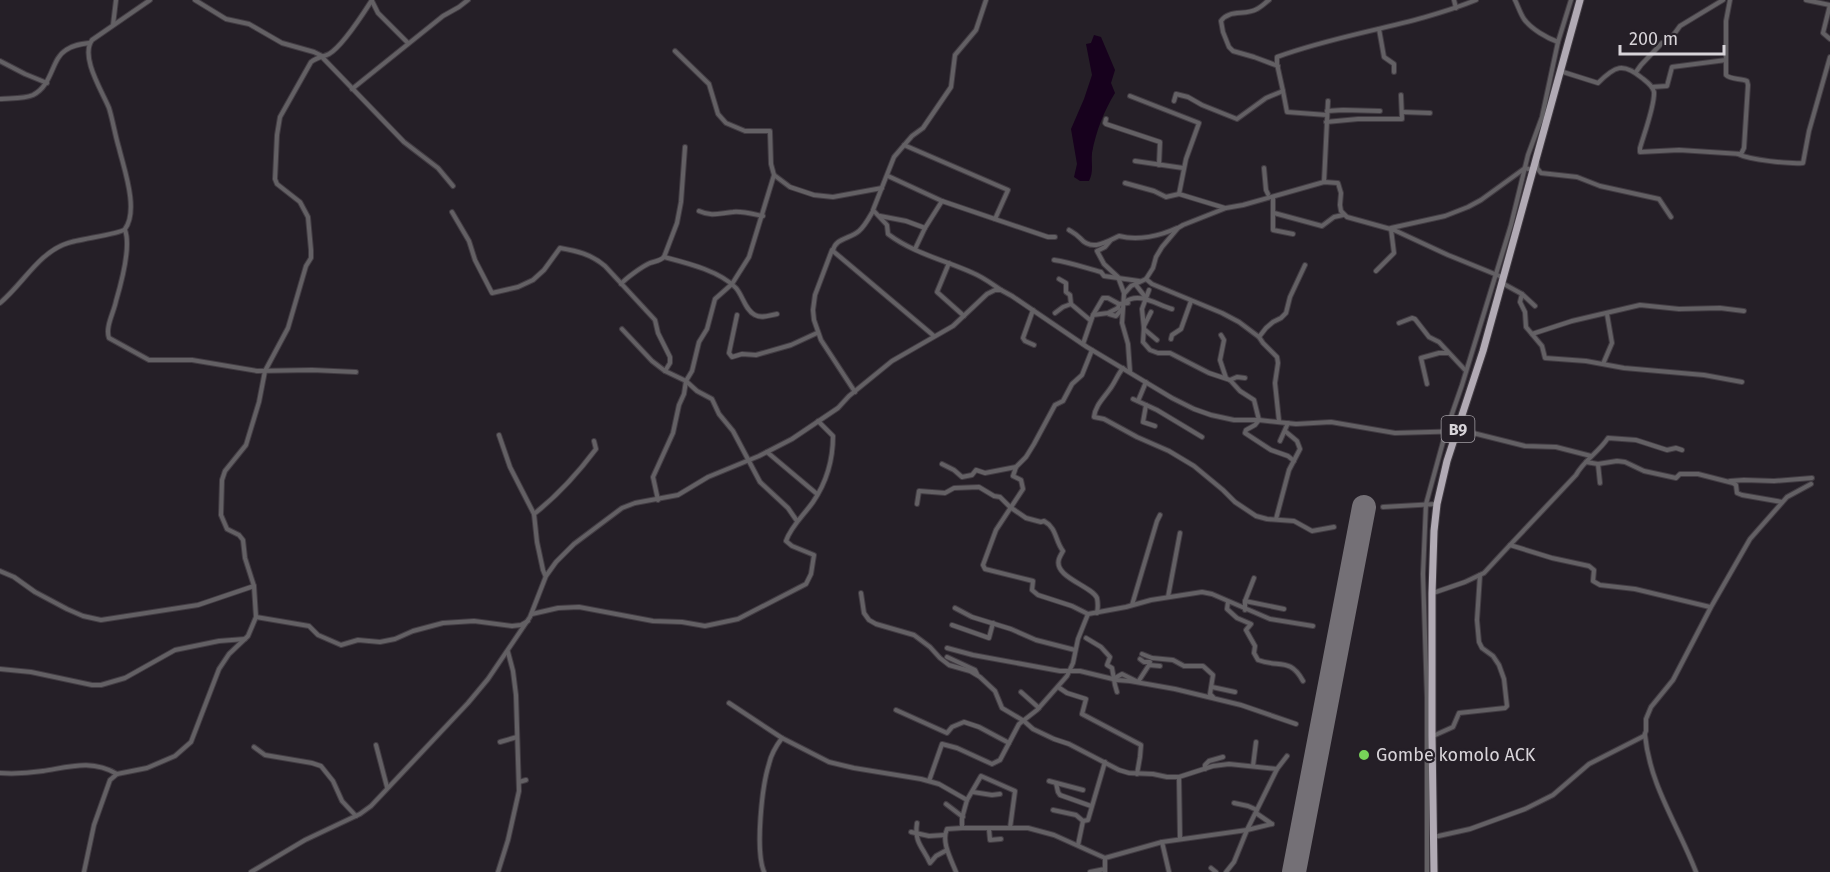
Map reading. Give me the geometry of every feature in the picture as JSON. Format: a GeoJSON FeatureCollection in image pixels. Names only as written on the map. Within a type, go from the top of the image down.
{"type":"FeatureCollection","features":[{"type":"Feature","properties":{"kind":"highway","name":"B9"},"geometry":{"type":"LineString","coordinates":[[1434,872],[1432,593],[1437,504],[1444,474],[1483,351],[1529,169],[1537,155],[1580,0]]}},
{"type":"Feature","properties":{"kind":"street"},"geometry":{"type":"LineString","coordinates":[[113,26],[116,0]]}},
{"type":"Feature","properties":{"kind":"street"},"geometry":{"type":"LineString","coordinates":[[0,99],[32,95],[46,83],[62,53],[73,46],[89,43],[150,0]]}},
{"type":"Feature","properties":{"kind":"street"},"geometry":{"type":"LineString","coordinates":[[195,0],[226,19],[249,24],[282,43],[322,56],[404,142],[438,168],[453,186]]}},
{"type":"Feature","properties":{"kind":"street"},"geometry":{"type":"LineString","coordinates":[[352,89],[443,15],[456,10],[468,0]]}},
{"type":"Feature","properties":{"kind":"street"},"geometry":{"type":"LineString","coordinates":[[855,392],[817,333],[813,301],[833,249],[839,241],[861,230],[883,188],[894,157],[923,128],[949,90],[952,84],[955,55],[976,30],[986,0]]}},
{"type":"Feature","properties":{"kind":"street"},"geometry":{"type":"LineString","coordinates":[[1269,0],[1256,10],[1225,16],[1221,21],[1221,26],[1229,47],[1233,51],[1278,66]]}},
{"type":"Feature","properties":{"kind":"street"},"geometry":{"type":"LineString","coordinates":[[1454,0],[1456,8]]}},
{"type":"Feature","properties":{"kind":"street"},"geometry":{"type":"LineString","coordinates":[[1380,111],[1287,112],[1277,58],[1378,29],[1427,18],[1476,0]]}},
{"type":"Feature","properties":{"kind":"street"},"geometry":{"type":"LineString","coordinates":[[1515,0],[1526,22],[1545,36],[1558,42]]}},
{"type":"Feature","properties":{"kind":"street"},"geometry":{"type":"LineString","coordinates":[[1427,872],[1427,698],[1423,574],[1426,504],[1446,431],[1529,169],[1558,42],[1571,0]]}},
{"type":"Feature","properties":{"kind":"street"},"geometry":{"type":"LineString","coordinates":[[1636,72],[1662,43],[1669,41],[1680,27],[1723,0]]}},
{"type":"Feature","properties":{"kind":"street"},"geometry":{"type":"LineString","coordinates":[[1730,0],[1726,21],[1726,77],[1744,79],[1748,85],[1744,148],[1743,152],[1737,154]]}},
{"type":"Feature","properties":{"kind":"street"},"geometry":{"type":"LineString","coordinates":[[1806,0],[1830,5],[1823,33],[1830,39]]}},
{"type":"Feature","properties":{"kind":"street"},"geometry":{"type":"LineString","coordinates":[[84,872],[91,839],[110,780],[117,774],[138,770],[175,756],[189,744],[194,738],[213,679],[221,664],[245,639],[256,616],[254,586],[245,558],[243,540],[239,535],[227,529],[221,515],[222,486],[225,471],[246,445],[260,402],[265,371],[288,328],[306,266],[311,258],[310,229],[305,210],[297,200],[277,184],[275,179],[278,126],[282,114],[313,60],[329,54],[336,47],[372,1],[378,13],[408,43]]}},
{"type":"Feature","properties":{"kind":"street"},"geometry":{"type":"LineString","coordinates":[[1378,29],[1384,57],[1394,64],[1394,72]]}},
{"type":"Feature","properties":{"kind":"street"},"geometry":{"type":"LineString","coordinates":[[89,43],[92,70],[109,108],[129,188],[130,212],[125,230],[128,241],[117,301],[108,332],[109,338],[149,360],[192,360],[257,371],[356,372]]}},
{"type":"Feature","properties":{"kind":"street"},"geometry":{"type":"LineString","coordinates":[[658,500],[653,477],[673,433],[679,405],[686,381],[692,371],[699,342],[704,337],[710,322],[714,302],[732,284],[749,257],[774,175],[771,164],[770,131],[745,131],[726,123],[718,114],[710,84],[675,51]]}},
{"type":"Feature","properties":{"kind":"street"},"geometry":{"type":"LineString","coordinates":[[1560,71],[1598,83],[1618,68],[1626,67],[1636,72],[1652,87],[1654,91],[1652,106],[1640,152],[1679,150],[1737,154],[1755,159],[1803,163],[1809,130],[1830,57]]}},
{"type":"Feature","properties":{"kind":"street"},"geometry":{"type":"LineString","coordinates":[[1652,87],[1667,86],[1672,68],[1726,60]]}},
{"type":"Feature","properties":{"kind":"street"},"geometry":{"type":"LineString","coordinates":[[0,61],[46,83]]}},
{"type":"Feature","properties":{"kind":"street"},"geometry":{"type":"LineString","coordinates":[[1174,100],[1176,94],[1188,97],[1237,119],[1266,98],[1283,91]]}},
{"type":"Feature","properties":{"kind":"street"},"geometry":{"type":"LineString","coordinates":[[1326,122],[1402,119],[1401,94]]}},
{"type":"Feature","properties":{"kind":"street"},"geometry":{"type":"LineString","coordinates":[[1130,96],[1199,123],[1183,168],[1179,194]]}},
{"type":"Feature","properties":{"kind":"street"},"geometry":{"type":"LineString","coordinates":[[1324,182],[1328,101]]}},
{"type":"Feature","properties":{"kind":"street"},"geometry":{"type":"LineString","coordinates":[[1402,112],[1430,113]]}},
{"type":"Feature","properties":{"kind":"street"},"geometry":{"type":"LineString","coordinates":[[1107,119],[1106,124],[1160,142],[1159,165]]}},
{"type":"Feature","properties":{"kind":"street"},"geometry":{"type":"LineString","coordinates":[[904,145],[1008,190],[995,219]]}},
{"type":"Feature","properties":{"kind":"street"},"geometry":{"type":"LineString","coordinates":[[621,284],[644,266],[664,257],[677,224],[685,147]]}},
{"type":"Feature","properties":{"kind":"street"},"geometry":{"type":"LineString","coordinates":[[1537,155],[1537,168],[1541,173],[1577,177],[1600,186],[1659,199],[1671,217]]}},
{"type":"Feature","properties":{"kind":"street"},"geometry":{"type":"LineString","coordinates":[[1135,161],[1183,168]]}},
{"type":"Feature","properties":{"kind":"street"},"geometry":{"type":"LineString","coordinates":[[1264,168],[1266,190],[1270,196],[1274,213],[1272,230],[1293,234]]}},
{"type":"Feature","properties":{"kind":"street"},"geometry":{"type":"LineString","coordinates":[[1390,228],[1445,216],[1468,207],[1529,169]]}},
{"type":"Feature","properties":{"kind":"street"},"geometry":{"type":"LineString","coordinates":[[774,175],[790,187],[818,195],[833,196],[883,188]]}},
{"type":"Feature","properties":{"kind":"street"},"geometry":{"type":"LineString","coordinates":[[888,176],[942,201],[1048,237],[1055,237]]}},
{"type":"Feature","properties":{"kind":"street"},"geometry":{"type":"LineString","coordinates":[[1069,230],[1078,235],[1080,239],[1099,246],[1119,236],[1137,238],[1154,236],[1226,208],[1270,196],[1324,182],[1338,183],[1341,193],[1340,205],[1344,214],[1359,221],[1390,228],[1495,274],[1535,306]]}},
{"type":"Feature","properties":{"kind":"street"},"geometry":{"type":"LineString","coordinates":[[1125,183],[1154,191],[1166,197],[1179,194],[1226,208]]}},
{"type":"Feature","properties":{"kind":"street"},"geometry":{"type":"LineString","coordinates":[[915,249],[942,201]]}},
{"type":"Feature","properties":{"kind":"street"},"geometry":{"type":"LineString","coordinates":[[873,210],[887,225],[888,234],[899,242],[977,274],[1092,350],[1172,398],[1199,411],[1234,420],[1308,424],[1331,422],[1395,433],[1467,432],[1526,446],[1546,446],[1591,456]]}},
{"type":"Feature","properties":{"kind":"street"},"geometry":{"type":"LineString","coordinates":[[699,211],[707,215],[736,212],[762,216]]}},
{"type":"Feature","properties":{"kind":"street"},"geometry":{"type":"LineString","coordinates":[[452,212],[470,241],[476,260],[492,293],[518,287],[533,280],[544,270],[560,248],[595,258],[655,320],[658,333],[670,357],[670,363],[665,371]]}},
{"type":"Feature","properties":{"kind":"street"},"geometry":{"type":"LineString","coordinates":[[1274,213],[1322,226],[1334,217],[1344,214]]}},
{"type":"Feature","properties":{"kind":"street"},"geometry":{"type":"LineString","coordinates":[[878,216],[906,221],[925,228]]}},
{"type":"Feature","properties":{"kind":"street"},"geometry":{"type":"LineString","coordinates":[[1124,294],[1131,286],[1146,279],[1162,247],[1178,228]]}},
{"type":"Feature","properties":{"kind":"street"},"geometry":{"type":"LineString","coordinates":[[1376,271],[1394,253],[1390,228]]}},
{"type":"Feature","properties":{"kind":"street"},"geometry":{"type":"LineString","coordinates":[[0,303],[44,257],[60,246],[82,238],[116,234],[125,230]]}},
{"type":"Feature","properties":{"kind":"street"},"geometry":{"type":"LineString","coordinates":[[1112,239],[1105,247],[1097,251],[1104,264],[1118,277],[1123,287],[1122,323],[1128,344],[1130,372]]}},
{"type":"Feature","properties":{"kind":"street"},"geometry":{"type":"LineString","coordinates":[[833,249],[934,336]]}},
{"type":"Feature","properties":{"kind":"street"},"geometry":{"type":"LineString","coordinates":[[664,257],[716,274],[732,284],[755,315],[764,317],[777,314]]}},
{"type":"Feature","properties":{"kind":"street"},"geometry":{"type":"LineString","coordinates":[[1054,260],[1101,272],[1104,276],[1140,281]]}},
{"type":"Feature","properties":{"kind":"street"},"geometry":{"type":"LineString","coordinates":[[949,263],[937,292],[964,316]]}},
{"type":"Feature","properties":{"kind":"street"},"geometry":{"type":"LineString","coordinates":[[1259,337],[1266,328],[1286,313],[1290,297],[1305,265]]}},
{"type":"Feature","properties":{"kind":"street"},"geometry":{"type":"LineString","coordinates":[[1059,279],[1066,283],[1066,292],[1070,295],[1071,304],[1090,321]]}},
{"type":"Feature","properties":{"kind":"street"},"geometry":{"type":"LineString","coordinates":[[1146,279],[1152,284],[1232,318],[1259,337],[1277,357],[1275,383],[1279,421]]}},
{"type":"Feature","properties":{"kind":"street"},"geometry":{"type":"LineString","coordinates":[[1136,285],[1147,299]]}},
{"type":"Feature","properties":{"kind":"street"},"geometry":{"type":"LineString","coordinates":[[251,872],[305,840],[356,816],[371,806],[473,698],[528,621],[546,576],[574,544],[622,508],[635,503],[678,495],[708,477],[792,439],[838,408],[892,361],[953,326],[987,294],[1001,290]]}},
{"type":"Feature","properties":{"kind":"street"},"geometry":{"type":"LineString","coordinates":[[1149,290],[1142,309],[1143,342],[1150,350],[1158,354],[1170,353],[1209,374],[1228,380],[1254,400],[1259,420]]}},
{"type":"Feature","properties":{"kind":"street"},"geometry":{"type":"LineString","coordinates":[[1522,294],[1520,302],[1525,312],[1526,325],[1542,346],[1545,358],[1704,375],[1742,382]]}},
{"type":"Feature","properties":{"kind":"street"},"geometry":{"type":"LineString","coordinates":[[1083,344],[1090,321],[1103,298],[1124,303]]}},
{"type":"Feature","properties":{"kind":"street"},"geometry":{"type":"LineString","coordinates":[[1094,315],[1108,313],[1130,298],[1147,299],[1172,309]]}},
{"type":"Feature","properties":{"kind":"street"},"geometry":{"type":"LineString","coordinates":[[1171,339],[1172,335],[1181,329],[1191,301]]}},
{"type":"Feature","properties":{"kind":"street"},"geometry":{"type":"LineString","coordinates":[[1055,314],[1063,306],[1071,304]]}},
{"type":"Feature","properties":{"kind":"street"},"geometry":{"type":"LineString","coordinates":[[1532,334],[1572,321],[1640,305],[1690,310],[1720,308],[1744,311]]}},
{"type":"Feature","properties":{"kind":"street"},"geometry":{"type":"LineString","coordinates":[[1108,313],[1116,316],[1122,309]]}},
{"type":"Feature","properties":{"kind":"street"},"geometry":{"type":"LineString","coordinates":[[1032,310],[1023,338],[1034,345]]}},
{"type":"Feature","properties":{"kind":"street"},"geometry":{"type":"LineString","coordinates":[[1144,326],[1151,312]]}},
{"type":"Feature","properties":{"kind":"street"},"geometry":{"type":"LineString","coordinates":[[1604,364],[1612,343],[1607,314]]}},
{"type":"Feature","properties":{"kind":"street"},"geometry":{"type":"LineString","coordinates":[[737,315],[729,353],[732,357],[742,354],[756,355],[791,345],[817,333]]}},
{"type":"Feature","properties":{"kind":"street"},"geometry":{"type":"LineString","coordinates":[[1399,323],[1414,318],[1429,337],[1439,342],[1466,371]]}},
{"type":"Feature","properties":{"kind":"street"},"geometry":{"type":"LineString","coordinates":[[1144,326],[1144,329],[1157,340]]}},
{"type":"Feature","properties":{"kind":"street"},"geometry":{"type":"LineString","coordinates":[[622,329],[654,363],[712,399],[719,414],[735,434],[760,482],[788,508],[797,521]]}},
{"type":"Feature","properties":{"kind":"street"},"geometry":{"type":"LineString","coordinates":[[1221,335],[1224,340],[1220,360],[1228,380]]}},
{"type":"Feature","properties":{"kind":"street"},"geometry":{"type":"LineString","coordinates":[[942,464],[962,477],[972,475],[976,470],[985,473],[1016,466],[1026,457],[1055,405],[1063,401],[1072,384],[1082,375],[1092,350]]}},
{"type":"Feature","properties":{"kind":"street"},"geometry":{"type":"LineString","coordinates":[[1427,384],[1421,357],[1439,352],[1449,353]]}},
{"type":"Feature","properties":{"kind":"street"},"geometry":{"type":"LineString","coordinates":[[1123,368],[1097,405],[1093,417],[1104,419],[1168,451],[1206,475],[1235,502],[1261,517],[1294,521],[1312,531],[1334,527]]}},
{"type":"Feature","properties":{"kind":"street"},"geometry":{"type":"LineString","coordinates":[[1228,380],[1237,377],[1245,378]]}},
{"type":"Feature","properties":{"kind":"street"},"geometry":{"type":"LineString","coordinates":[[1138,401],[1146,382]]}},
{"type":"Feature","properties":{"kind":"street"},"geometry":{"type":"LineString","coordinates":[[1133,399],[1146,404],[1202,437]]}},
{"type":"Feature","properties":{"kind":"street"},"geometry":{"type":"LineString","coordinates":[[1146,404],[1143,422],[1155,426]]}},
{"type":"Feature","properties":{"kind":"street"},"geometry":{"type":"LineString","coordinates":[[1259,420],[1246,430],[1245,434],[1270,450],[1288,456],[1294,461]]}},
{"type":"Feature","properties":{"kind":"street"},"geometry":{"type":"LineString","coordinates":[[532,614],[558,608],[579,607],[653,621],[682,622],[699,626],[738,619],[808,582],[814,555],[793,547],[786,541],[827,477],[833,436],[818,421]]}},
{"type":"Feature","properties":{"kind":"street"},"geometry":{"type":"LineString","coordinates":[[1280,441],[1288,423]]}},
{"type":"Feature","properties":{"kind":"street"},"geometry":{"type":"LineString","coordinates":[[1276,519],[1289,470],[1300,449],[1292,436],[1284,431]]}},
{"type":"Feature","properties":{"kind":"street"},"geometry":{"type":"LineString","coordinates":[[499,435],[510,467],[534,514],[537,542],[546,576]]}},
{"type":"Feature","properties":{"kind":"street"},"geometry":{"type":"LineString","coordinates":[[1432,593],[1465,582],[1490,568],[1608,438],[1636,440],[1667,450],[1676,447],[1682,450]]}},
{"type":"Feature","properties":{"kind":"street"},"geometry":{"type":"LineString","coordinates":[[534,514],[589,458],[596,449],[594,441]]}},
{"type":"Feature","properties":{"kind":"street"},"geometry":{"type":"LineString","coordinates":[[767,452],[818,494]]}},
{"type":"Feature","properties":{"kind":"street"},"geometry":{"type":"LineString","coordinates":[[1586,462],[1598,464],[1625,462],[1644,471],[1676,478],[1680,474],[1698,474],[1736,483],[1812,478]]}},
{"type":"Feature","properties":{"kind":"street"},"geometry":{"type":"LineString","coordinates":[[1598,464],[1600,483]]}},
{"type":"Feature","properties":{"kind":"street"},"geometry":{"type":"LineString","coordinates":[[1016,466],[1013,476],[1021,480],[1023,489],[996,530],[983,565],[985,569],[1033,581],[1032,590],[1038,595],[1088,614],[1202,592],[1212,594],[1270,619],[1313,626]]}},
{"type":"Feature","properties":{"kind":"street"},"geometry":{"type":"LineString","coordinates":[[1736,483],[1737,493],[1782,502]]}},
{"type":"Feature","properties":{"kind":"street"},"geometry":{"type":"LineString","coordinates":[[1696,872],[1655,783],[1645,734],[1648,714],[1672,680],[1750,539],[1782,502],[1791,494],[1811,484]]}},
{"type":"Feature","properties":{"kind":"street"},"geometry":{"type":"LineString","coordinates":[[917,504],[919,490],[945,493],[954,488],[979,487],[1000,497],[1026,518],[1050,524],[1063,551],[1059,557],[1059,564],[1068,577],[1094,594],[1097,599],[1097,613]]}},
{"type":"Feature","properties":{"kind":"street"},"geometry":{"type":"LineString","coordinates":[[1383,507],[1437,504]]}},
{"type":"Feature","properties":{"kind":"street"},"geometry":{"type":"LineString","coordinates":[[1131,605],[1160,514]]}},
{"type":"Feature","properties":{"kind":"street"},"geometry":{"type":"LineString","coordinates":[[1168,597],[1180,533]]}},
{"type":"Feature","properties":{"kind":"street"},"geometry":{"type":"LineString","coordinates":[[1510,545],[1589,566],[1594,570],[1593,581],[1600,585],[1635,590],[1711,607]]}},
{"type":"Feature","properties":{"kind":"street"},"geometry":{"type":"LineString","coordinates":[[0,572],[14,577],[35,592],[67,609],[101,620],[198,605],[254,586]]}},
{"type":"Feature","properties":{"kind":"street"},"geometry":{"type":"LineString","coordinates":[[1432,736],[1453,727],[1459,713],[1486,711],[1507,706],[1499,665],[1489,652],[1480,646],[1478,638],[1480,575]]}},
{"type":"Feature","properties":{"kind":"street"},"geometry":{"type":"LineString","coordinates":[[1245,609],[1245,601],[1254,578]]}},
{"type":"Feature","properties":{"kind":"street"},"geometry":{"type":"LineString","coordinates":[[861,593],[864,613],[873,623],[914,635],[949,665],[977,675],[995,691],[1002,708],[1034,729],[1125,772],[1179,777],[1229,764],[1277,769]]}},
{"type":"Feature","properties":{"kind":"street"},"geometry":{"type":"LineString","coordinates":[[1245,601],[1284,609]]}},
{"type":"Feature","properties":{"kind":"street"},"geometry":{"type":"LineString","coordinates":[[1228,602],[1227,609],[1237,618],[1251,624],[1246,630],[1255,646],[1254,653],[1258,660],[1268,664],[1280,663],[1289,666],[1297,670],[1303,681]]}},
{"type":"Feature","properties":{"kind":"street"},"geometry":{"type":"LineString","coordinates":[[955,608],[1036,640],[1075,650]]}},
{"type":"Feature","properties":{"kind":"street"},"geometry":{"type":"LineString","coordinates":[[929,781],[942,744],[992,764],[1000,760],[1019,724],[1039,708],[1069,672],[1088,614]]}},
{"type":"Feature","properties":{"kind":"street"},"geometry":{"type":"LineString","coordinates":[[256,616],[309,626],[318,635],[341,645],[358,640],[380,642],[395,639],[443,623],[474,621],[512,626],[528,621]]}},
{"type":"Feature","properties":{"kind":"street"},"geometry":{"type":"LineString","coordinates":[[952,625],[989,638],[993,623]]}},
{"type":"Feature","properties":{"kind":"street"},"geometry":{"type":"LineString","coordinates":[[1086,638],[1101,647],[1110,657],[1107,665],[1112,668],[1118,692]]}},
{"type":"Feature","properties":{"kind":"street"},"geometry":{"type":"LineString","coordinates":[[0,669],[31,672],[101,685],[125,678],[175,650],[219,641],[245,639]]}},
{"type":"Feature","properties":{"kind":"street"},"geometry":{"type":"LineString","coordinates":[[947,648],[973,655],[1069,672],[1080,671],[1215,698],[1296,724]]}},
{"type":"Feature","properties":{"kind":"street"},"geometry":{"type":"LineString","coordinates":[[498,872],[508,840],[518,797],[519,782],[514,680],[508,652]]}},
{"type":"Feature","properties":{"kind":"street"},"geometry":{"type":"LineString","coordinates":[[947,657],[975,670],[977,675]]}},
{"type":"Feature","properties":{"kind":"street"},"geometry":{"type":"LineString","coordinates":[[1141,657],[1144,662],[1173,660],[1184,666],[1203,666],[1213,675],[1210,695],[1215,698]]}},
{"type":"Feature","properties":{"kind":"street"},"geometry":{"type":"LineString","coordinates":[[1138,682],[1151,662]]}},
{"type":"Feature","properties":{"kind":"street"},"geometry":{"type":"LineString","coordinates":[[1151,662],[1161,666]]}},
{"type":"Feature","properties":{"kind":"street"},"geometry":{"type":"LineString","coordinates":[[1058,687],[1067,693],[1086,699],[1082,714],[1141,745],[1137,774]]}},
{"type":"Feature","properties":{"kind":"street"},"geometry":{"type":"LineString","coordinates":[[1212,687],[1235,693]]}},
{"type":"Feature","properties":{"kind":"street"},"geometry":{"type":"LineString","coordinates":[[1020,692],[1039,708]]}},
{"type":"Feature","properties":{"kind":"street"},"geometry":{"type":"LineString","coordinates":[[729,703],[782,738],[829,762],[929,781],[967,800]]}},
{"type":"Feature","properties":{"kind":"street"},"geometry":{"type":"LineString","coordinates":[[896,710],[947,733]]}},
{"type":"Feature","properties":{"kind":"street"},"geometry":{"type":"LineString","coordinates":[[946,744],[947,733],[952,727],[964,722],[1009,743]]}},
{"type":"Feature","properties":{"kind":"street"},"geometry":{"type":"LineString","coordinates":[[1434,837],[1470,829],[1525,809],[1558,792],[1589,764],[1619,750],[1645,734]]}},
{"type":"Feature","properties":{"kind":"street"},"geometry":{"type":"LineString","coordinates":[[500,742],[517,737]]}},
{"type":"Feature","properties":{"kind":"street"},"geometry":{"type":"LineString","coordinates":[[764,872],[759,843],[765,787],[770,759],[782,738]]}},
{"type":"Feature","properties":{"kind":"street"},"geometry":{"type":"LineString","coordinates":[[1253,766],[1256,742]]}},
{"type":"Feature","properties":{"kind":"street"},"geometry":{"type":"LineString","coordinates":[[376,745],[387,787]]}},
{"type":"Feature","properties":{"kind":"street"},"geometry":{"type":"LineString","coordinates":[[254,747],[265,754],[321,766],[333,781],[342,801],[356,816]]}},
{"type":"Feature","properties":{"kind":"street"},"geometry":{"type":"LineString","coordinates":[[1229,871],[1277,769],[1287,756]]}},
{"type":"Feature","properties":{"kind":"street"},"geometry":{"type":"LineString","coordinates":[[1205,770],[1205,765],[1209,761],[1223,757]]}},
{"type":"Feature","properties":{"kind":"street"},"geometry":{"type":"LineString","coordinates":[[1083,821],[1088,820],[1105,762]]}},
{"type":"Feature","properties":{"kind":"street"},"geometry":{"type":"LineString","coordinates":[[0,773],[35,772],[76,764],[105,769],[117,774]]}},
{"type":"Feature","properties":{"kind":"street"},"geometry":{"type":"LineString","coordinates":[[962,828],[967,800],[981,776],[1016,791],[1010,828]]}},
{"type":"Feature","properties":{"kind":"street"},"geometry":{"type":"LineString","coordinates":[[1179,777],[1180,838]]}},
{"type":"Feature","properties":{"kind":"street"},"geometry":{"type":"LineString","coordinates":[[519,782],[526,780]]}},
{"type":"Feature","properties":{"kind":"street"},"geometry":{"type":"LineString","coordinates":[[1049,781],[1083,790]]}},
{"type":"Feature","properties":{"kind":"street"},"geometry":{"type":"LineString","coordinates":[[1056,783],[1060,795],[1091,806]]}},
{"type":"Feature","properties":{"kind":"street"},"geometry":{"type":"LineString","coordinates":[[972,792],[1000,794]]}},
{"type":"Feature","properties":{"kind":"street"},"geometry":{"type":"LineString","coordinates":[[956,872],[947,850],[945,835],[947,829],[1028,828],[1054,835],[1105,858],[1180,838],[1247,830],[1272,824],[1248,806],[1234,803]]}},
{"type":"Feature","properties":{"kind":"street"},"geometry":{"type":"LineString","coordinates":[[945,804],[963,816]]}},
{"type":"Feature","properties":{"kind":"street"},"geometry":{"type":"LineString","coordinates":[[1053,810],[1076,815],[1083,821]]}},
{"type":"Feature","properties":{"kind":"street"},"geometry":{"type":"LineString","coordinates":[[1078,846],[1083,821]]}},
{"type":"Feature","properties":{"kind":"street"},"geometry":{"type":"LineString","coordinates":[[917,823],[919,845],[930,862],[936,855],[947,850]]}},
{"type":"Feature","properties":{"kind":"street"},"geometry":{"type":"LineString","coordinates":[[989,829],[988,842],[1001,839]]}},
{"type":"Feature","properties":{"kind":"street"},"geometry":{"type":"LineString","coordinates":[[911,832],[929,836],[945,835]]}},
{"type":"Feature","properties":{"kind":"street"},"geometry":{"type":"LineString","coordinates":[[1162,842],[1169,872]]}},
{"type":"Feature","properties":{"kind":"street"},"geometry":{"type":"LineString","coordinates":[[1090,872],[1105,871],[1105,858]]}},
{"type":"Feature","properties":{"kind":"street"},"geometry":{"type":"LineString","coordinates":[[1211,868],[1216,872]]}},
{"type":"Feature","properties":{"kind":"shaded area"},"geometry":{"type":"Polygon","coordinates":[[[1094,35],[1101,37],[1115,70],[1111,83],[1115,93],[1096,137],[1092,153],[1091,178],[1089,181],[1080,181],[1074,177],[1077,164],[1071,129],[1092,75],[1086,44],[1091,43],[1094,35]]]}},
{"type":"Feature","properties":{"kind":"runway"},"geometry":{"type":"LineString","coordinates":[[1294,872],[1364,507]]}},
{"type":"Feature","properties":{"kind":"place","name":"Gombe komolo ACK"},"geometry":{"type":"Point","coordinates":[1364,755]}}]}
